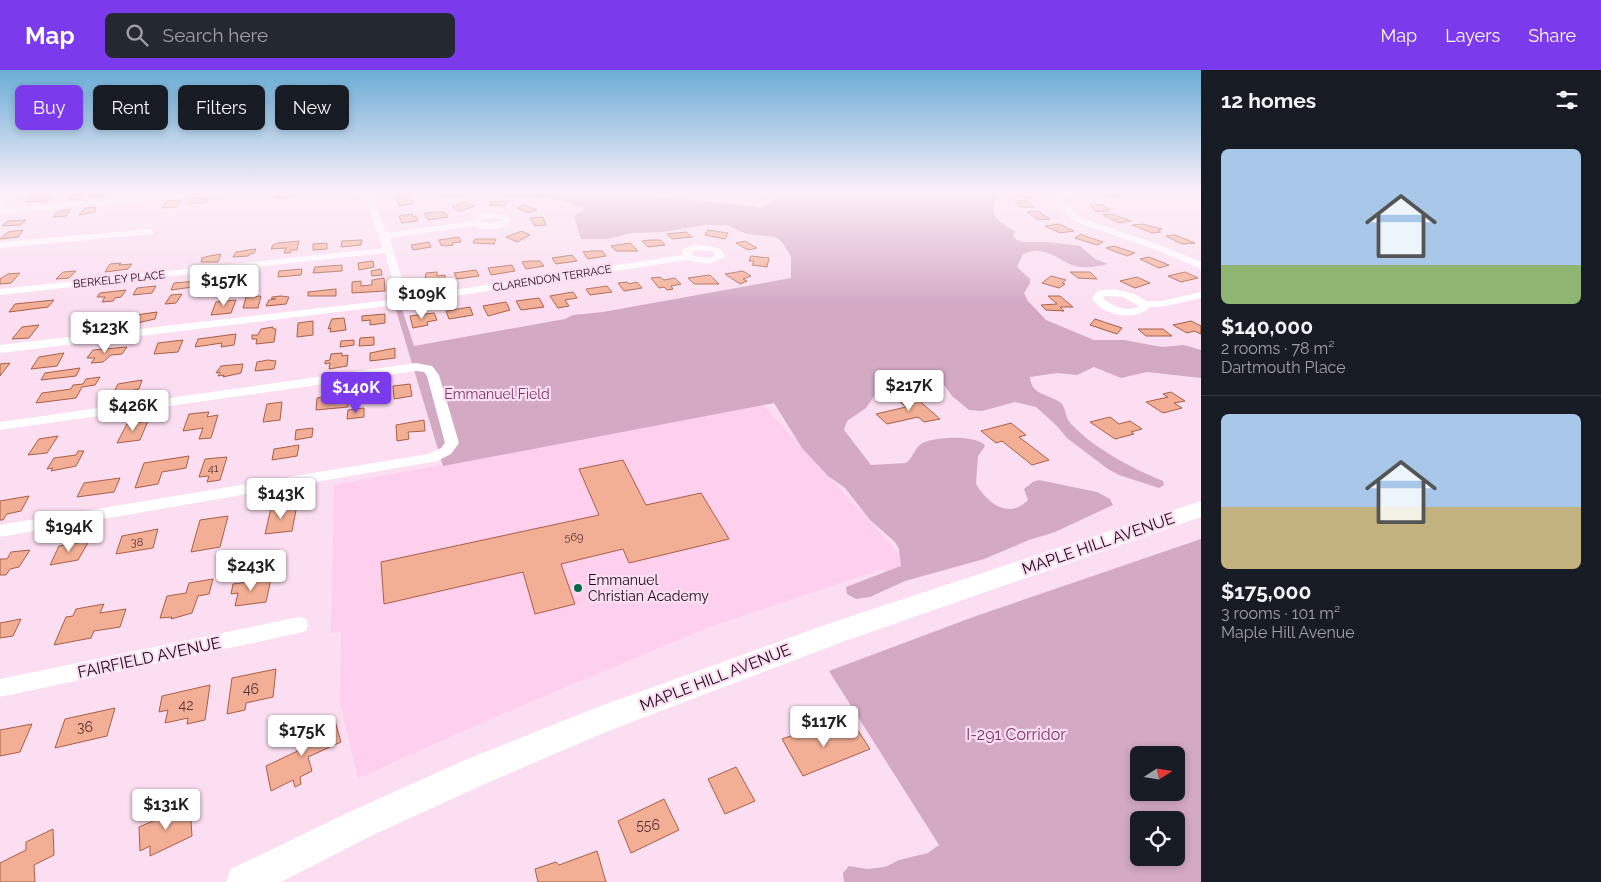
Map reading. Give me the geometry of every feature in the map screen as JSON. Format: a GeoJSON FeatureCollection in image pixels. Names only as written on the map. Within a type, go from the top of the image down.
{"type":"FeatureCollection","features":[{"type":"Feature","properties":{"kind":"main road","name":"MAPLE HILL AVENUE"},"geometry":{"type":"LineString","coordinates":[[244,882],[467,776],[618,714],[837,631],[1201,508]]}},
{"type":"Feature","properties":{"kind":"street"},"geometry":{"type":"LineString","coordinates":[[382,230],[404,301]]}},
{"type":"Feature","properties":{"kind":"street"},"geometry":{"type":"LineString","coordinates":[[384,236],[427,230]]}},
{"type":"Feature","properties":{"kind":"street"},"geometry":{"type":"LineString","coordinates":[[1108,230],[1157,247],[1201,266]]}},
{"type":"Feature","properties":{"kind":"street"},"geometry":{"type":"LineString","coordinates":[[0,245],[150,232]]}},
{"type":"Feature","properties":{"kind":"street","name":"BERKELEY PLACE"},"geometry":{"type":"LineString","coordinates":[[0,292],[388,250]]}},
{"type":"Feature","properties":{"kind":"street","name":"CLARENDON TERRACE"},"geometry":{"type":"LineString","coordinates":[[0,349],[404,301],[687,257]]}},
{"type":"Feature","properties":{"kind":"street"},"geometry":{"type":"LineString","coordinates":[[1143,304],[1161,304],[1201,295]]}},
{"type":"Feature","properties":{"kind":"street"},"geometry":{"type":"LineString","coordinates":[[0,426],[416,366],[428,368],[436,382],[452,443],[440,455],[0,530]]}},
{"type":"Feature","properties":{"kind":"street","name":"FAIRFIELD AVENUE"},"geometry":{"type":"LineString","coordinates":[[0,688],[299,625]]}},
{"type":"Feature","properties":{"kind":"shaded area","name":"Emmanuel Christian Academy"},"geometry":{"type":"Polygon","coordinates":[[[763,405],[915,571],[893,578],[883,569],[709,627],[499,715],[358,778],[340,703],[341,632],[331,633],[334,485],[763,405]]]}},
{"type":"Feature","properties":{"kind":"green space"},"geometry":{"type":"Polygon","coordinates":[[[578,230],[675,230],[632,233],[607,239],[581,239],[578,230]]]}},
{"type":"Feature","properties":{"kind":"green space","name":"Emmanuel Field"},"geometry":{"type":"Polygon","coordinates":[[[737,230],[1013,230],[1015,231],[1013,235],[1016,240],[1024,242],[1048,242],[1080,246],[1095,259],[1108,264],[1095,267],[1081,267],[1072,265],[1049,253],[1030,251],[1023,254],[1017,267],[1030,279],[1030,283],[1024,293],[1028,301],[1046,320],[1094,340],[1124,340],[1162,347],[1184,345],[1201,350],[1201,378],[1147,372],[1121,378],[1094,367],[1077,375],[1057,373],[1030,377],[1031,383],[1037,391],[1061,403],[1069,422],[1091,442],[1138,470],[1163,481],[1164,485],[1159,488],[1119,475],[1108,469],[1067,438],[1036,407],[1015,402],[982,411],[969,410],[952,396],[942,382],[936,379],[889,387],[877,392],[866,408],[847,421],[844,430],[871,465],[906,463],[921,444],[944,438],[964,438],[980,442],[985,446],[978,456],[976,484],[992,503],[999,507],[1013,509],[1021,506],[1028,500],[1024,489],[1039,480],[1097,492],[1110,499],[1113,505],[1055,532],[1029,540],[984,559],[905,581],[870,597],[856,599],[847,594],[846,587],[901,566],[899,549],[895,542],[870,520],[845,488],[828,476],[802,448],[774,403],[443,466],[395,307],[401,306],[414,346],[565,319],[573,315],[603,312],[791,278],[791,256],[782,242],[775,237],[747,234],[737,230]]]}},
{"type":"Feature","properties":{"kind":"green space","name":"I-291 Corridor"},"geometry":{"type":"Polygon","coordinates":[[[1201,539],[1201,882],[844,882],[843,873],[849,866],[867,869],[885,867],[899,860],[928,853],[939,845],[829,671],[976,616],[1201,539]]]}},
{"type":"Feature","properties":{"kind":"building"},"geometry":{"type":"Polygon","coordinates":[[[23,230],[18,237],[0,239],[8,232],[23,230]]]}},
{"type":"Feature","properties":{"kind":"building"},"geometry":{"type":"Polygon","coordinates":[[[708,230],[728,233],[725,239],[705,235],[708,230]]]}},
{"type":"Feature","properties":{"kind":"building"},"geometry":{"type":"Polygon","coordinates":[[[1053,230],[1074,231],[1060,233],[1053,230]]]}},
{"type":"Feature","properties":{"kind":"building"},"geometry":{"type":"Polygon","coordinates":[[[1144,230],[1158,230],[1161,232],[1152,233],[1144,230]]]}},
{"type":"Feature","properties":{"kind":"building"},"geometry":{"type":"Polygon","coordinates":[[[522,231],[530,235],[517,242],[506,237],[522,231]]]}},
{"type":"Feature","properties":{"kind":"building"},"geometry":{"type":"Polygon","coordinates":[[[686,232],[692,237],[672,239],[667,234],[686,232]]]}},
{"type":"Feature","properties":{"kind":"building"},"geometry":{"type":"Polygon","coordinates":[[[1081,234],[1103,242],[1097,245],[1075,238],[1081,234]]]}},
{"type":"Feature","properties":{"kind":"building"},"geometry":{"type":"Polygon","coordinates":[[[1175,235],[1195,243],[1182,244],[1166,236],[1175,235]]]}},
{"type":"Feature","properties":{"kind":"building"},"geometry":{"type":"Polygon","coordinates":[[[459,237],[461,242],[452,243],[453,245],[441,245],[439,240],[459,237]]]}},
{"type":"Feature","properties":{"kind":"building"},"geometry":{"type":"Polygon","coordinates":[[[475,239],[496,239],[494,244],[473,243],[475,239]]]}},
{"type":"Feature","properties":{"kind":"building"},"geometry":{"type":"Polygon","coordinates":[[[362,240],[361,245],[341,247],[342,241],[362,240]]]}},
{"type":"Feature","properties":{"kind":"building"},"geometry":{"type":"Polygon","coordinates":[[[660,240],[665,245],[648,247],[642,241],[660,240]]]}},
{"type":"Feature","properties":{"kind":"building"},"geometry":{"type":"Polygon","coordinates":[[[299,241],[297,250],[291,250],[290,253],[284,253],[286,248],[271,249],[273,245],[278,243],[299,241]]]}},
{"type":"Feature","properties":{"kind":"building"},"geometry":{"type":"Polygon","coordinates":[[[745,241],[757,248],[748,250],[736,243],[745,241]]]}},
{"type":"Feature","properties":{"kind":"building"},"geometry":{"type":"Polygon","coordinates":[[[429,242],[431,247],[413,250],[411,245],[429,242]]]}},
{"type":"Feature","properties":{"kind":"building"},"geometry":{"type":"Polygon","coordinates":[[[327,243],[327,249],[313,250],[313,244],[327,243]]]}},
{"type":"Feature","properties":{"kind":"building"},"geometry":{"type":"Polygon","coordinates":[[[630,243],[638,251],[616,251],[611,246],[630,243]]]}},
{"type":"Feature","properties":{"kind":"building"},"geometry":{"type":"Polygon","coordinates":[[[1114,246],[1135,253],[1127,256],[1106,248],[1114,246]]]}},
{"type":"Feature","properties":{"kind":"building"},"geometry":{"type":"Polygon","coordinates":[[[256,249],[254,253],[248,256],[233,257],[236,252],[256,249]]]}},
{"type":"Feature","properties":{"kind":"building"},"geometry":{"type":"Polygon","coordinates":[[[602,251],[606,256],[588,259],[583,252],[602,251]]]}},
{"type":"Feature","properties":{"kind":"building"},"geometry":{"type":"Polygon","coordinates":[[[221,254],[218,262],[201,262],[202,258],[221,254]]]}},
{"type":"Feature","properties":{"kind":"building"},"geometry":{"type":"Polygon","coordinates":[[[572,255],[577,261],[556,264],[552,258],[572,255]]]}},
{"type":"Feature","properties":{"kind":"building"},"geometry":{"type":"Polygon","coordinates":[[[751,256],[769,258],[767,267],[752,265],[754,261],[749,261],[751,256]]]}},
{"type":"Feature","properties":{"kind":"building"},"geometry":{"type":"Polygon","coordinates":[[[1149,257],[1169,265],[1159,268],[1140,259],[1149,257]]]}},
{"type":"Feature","properties":{"kind":"building"},"geometry":{"type":"Polygon","coordinates":[[[373,261],[374,267],[359,270],[358,263],[373,261]]]}},
{"type":"Feature","properties":{"kind":"building"},"geometry":{"type":"Polygon","coordinates":[[[540,261],[544,266],[526,269],[522,262],[540,261]]]}},
{"type":"Feature","properties":{"kind":"building"},"geometry":{"type":"Polygon","coordinates":[[[121,263],[119,265],[132,264],[128,269],[105,272],[110,264],[121,263]]]}},
{"type":"Feature","properties":{"kind":"building"},"geometry":{"type":"Polygon","coordinates":[[[342,265],[342,271],[313,273],[315,267],[342,265]]]}},
{"type":"Feature","properties":{"kind":"building"},"geometry":{"type":"Polygon","coordinates":[[[512,265],[515,271],[491,275],[488,268],[512,265]]]}},
{"type":"Feature","properties":{"kind":"building"},"geometry":{"type":"Polygon","coordinates":[[[302,269],[301,275],[278,277],[279,271],[302,269]]]}},
{"type":"Feature","properties":{"kind":"building"},"geometry":{"type":"Polygon","coordinates":[[[381,269],[382,275],[372,276],[371,271],[381,269]]]}},
{"type":"Feature","properties":{"kind":"building"},"geometry":{"type":"Polygon","coordinates":[[[476,270],[479,276],[457,279],[454,273],[476,270]]]}},
{"type":"Feature","properties":{"kind":"building"},"geometry":{"type":"Polygon","coordinates":[[[76,271],[69,278],[56,279],[63,272],[76,271]]]}},
{"type":"Feature","properties":{"kind":"building"},"geometry":{"type":"Polygon","coordinates":[[[743,271],[751,276],[743,279],[747,281],[740,284],[725,274],[743,271]]]}},
{"type":"Feature","properties":{"kind":"building"},"geometry":{"type":"Polygon","coordinates":[[[437,272],[437,276],[445,275],[445,281],[425,282],[426,273],[437,272]]]}},
{"type":"Feature","properties":{"kind":"building"},"geometry":{"type":"Polygon","coordinates":[[[1070,272],[1090,272],[1097,279],[1078,278],[1070,272]]]}},
{"type":"Feature","properties":{"kind":"building"},"geometry":{"type":"Polygon","coordinates":[[[1185,272],[1198,278],[1181,282],[1168,276],[1185,272]]]}},
{"type":"Feature","properties":{"kind":"building"},"geometry":{"type":"Polygon","coordinates":[[[20,273],[11,283],[0,284],[0,279],[8,274],[20,273]]]}},
{"type":"Feature","properties":{"kind":"building"},"geometry":{"type":"Polygon","coordinates":[[[710,275],[719,284],[694,284],[688,278],[710,275]]]}},
{"type":"Feature","properties":{"kind":"building"},"geometry":{"type":"Polygon","coordinates":[[[1051,276],[1066,280],[1062,283],[1065,284],[1059,288],[1042,283],[1051,276]]]}},
{"type":"Feature","properties":{"kind":"building"},"geometry":{"type":"Polygon","coordinates":[[[237,277],[235,284],[212,286],[215,279],[237,277]]]}},
{"type":"Feature","properties":{"kind":"building"},"geometry":{"type":"Polygon","coordinates":[[[660,277],[664,280],[675,278],[681,284],[671,286],[673,289],[659,288],[651,278],[660,277]]]}},
{"type":"Feature","properties":{"kind":"building"},"geometry":{"type":"Polygon","coordinates":[[[1137,277],[1150,283],[1135,288],[1120,281],[1137,277]]]}},
{"type":"Feature","properties":{"kind":"building"},"geometry":{"type":"Polygon","coordinates":[[[384,278],[385,291],[352,293],[352,282],[361,281],[361,286],[372,285],[372,280],[384,278]]]}},
{"type":"Feature","properties":{"kind":"building"},"geometry":{"type":"Polygon","coordinates":[[[196,281],[193,287],[171,290],[174,283],[196,281]]]}},
{"type":"Feature","properties":{"kind":"building"},"geometry":{"type":"Polygon","coordinates":[[[627,282],[629,284],[637,282],[642,288],[624,291],[618,283],[627,282]]]}},
{"type":"Feature","properties":{"kind":"building"},"geometry":{"type":"Polygon","coordinates":[[[156,286],[152,293],[133,295],[137,288],[156,286]]]}},
{"type":"Feature","properties":{"kind":"building"},"geometry":{"type":"Polygon","coordinates":[[[607,286],[612,292],[590,295],[586,289],[607,286]]]}},
{"type":"Feature","properties":{"kind":"building"},"geometry":{"type":"Polygon","coordinates":[[[336,289],[336,296],[308,296],[308,292],[336,289]]]}},
{"type":"Feature","properties":{"kind":"building"},"geometry":{"type":"Polygon","coordinates":[[[126,290],[121,297],[115,298],[113,301],[102,302],[105,297],[97,297],[100,293],[126,290]]]}},
{"type":"Feature","properties":{"kind":"building"},"geometry":{"type":"Polygon","coordinates":[[[573,292],[577,298],[565,300],[569,306],[558,308],[550,296],[573,292]]]}},
{"type":"Feature","properties":{"kind":"building"},"geometry":{"type":"Polygon","coordinates":[[[182,294],[176,303],[165,304],[171,295],[182,294]]]}},
{"type":"Feature","properties":{"kind":"building"},"geometry":{"type":"Polygon","coordinates":[[[261,296],[258,308],[243,308],[246,297],[261,296]]]}},
{"type":"Feature","properties":{"kind":"building"},"geometry":{"type":"Polygon","coordinates":[[[1048,296],[1060,296],[1073,307],[1060,307],[1064,311],[1046,310],[1041,305],[1057,304],[1048,296]]]}},
{"type":"Feature","properties":{"kind":"building"},"geometry":{"type":"Polygon","coordinates":[[[272,297],[289,297],[286,304],[266,306],[269,300],[276,299],[272,297]]]}},
{"type":"Feature","properties":{"kind":"building"},"geometry":{"type":"Polygon","coordinates":[[[539,298],[544,307],[521,310],[516,301],[539,298]]]}},
{"type":"Feature","properties":{"kind":"building"},"geometry":{"type":"Polygon","coordinates":[[[54,300],[48,307],[9,312],[15,304],[54,300]]]}},
{"type":"Feature","properties":{"kind":"building"},"geometry":{"type":"Polygon","coordinates":[[[236,300],[231,313],[211,315],[216,302],[236,300]]]}},
{"type":"Feature","properties":{"kind":"building"},"geometry":{"type":"Polygon","coordinates":[[[506,302],[510,310],[488,316],[483,306],[506,302]]]}},
{"type":"Feature","properties":{"kind":"building"},"geometry":{"type":"Polygon","coordinates":[[[470,307],[473,315],[449,319],[446,311],[470,307]]]}},
{"type":"Feature","properties":{"kind":"building"},"geometry":{"type":"Polygon","coordinates":[[[157,312],[155,319],[128,325],[129,323],[126,323],[129,316],[157,312]]]}},
{"type":"Feature","properties":{"kind":"building"},"geometry":{"type":"Polygon","coordinates":[[[125,313],[121,321],[87,327],[93,317],[125,313]]]}},
{"type":"Feature","properties":{"kind":"building"},"geometry":{"type":"Polygon","coordinates":[[[434,313],[437,320],[427,322],[428,325],[413,328],[410,316],[434,313]]]}},
{"type":"Feature","properties":{"kind":"building"},"geometry":{"type":"Polygon","coordinates":[[[385,314],[385,323],[370,325],[370,320],[362,321],[362,316],[385,314]]]}},
{"type":"Feature","properties":{"kind":"building"},"geometry":{"type":"Polygon","coordinates":[[[344,318],[346,330],[330,332],[331,328],[328,329],[332,319],[344,318]]]}},
{"type":"Feature","properties":{"kind":"building"},"geometry":{"type":"Polygon","coordinates":[[[1095,319],[1122,328],[1117,334],[1090,325],[1095,319]]]}},
{"type":"Feature","properties":{"kind":"building"},"geometry":{"type":"Polygon","coordinates":[[[313,321],[313,335],[297,337],[298,323],[313,321]]]}},
{"type":"Feature","properties":{"kind":"building"},"geometry":{"type":"Polygon","coordinates":[[[1191,321],[1201,326],[1201,334],[1194,331],[1187,333],[1173,325],[1191,321]]]}},
{"type":"Feature","properties":{"kind":"building"},"geometry":{"type":"Polygon","coordinates":[[[39,325],[29,338],[12,339],[22,327],[39,325]]]}},
{"type":"Feature","properties":{"kind":"building"},"geometry":{"type":"Polygon","coordinates":[[[273,327],[273,329],[276,329],[274,342],[256,344],[257,339],[252,339],[252,335],[258,335],[261,329],[273,327]]]}},
{"type":"Feature","properties":{"kind":"building"},"geometry":{"type":"Polygon","coordinates":[[[1138,329],[1163,329],[1172,336],[1146,336],[1138,329]]]}},
{"type":"Feature","properties":{"kind":"building"},"geometry":{"type":"Polygon","coordinates":[[[236,334],[234,345],[221,347],[222,343],[195,347],[198,339],[236,334]]]}},
{"type":"Feature","properties":{"kind":"building"},"geometry":{"type":"Polygon","coordinates":[[[374,337],[374,345],[359,346],[360,338],[374,337]]]}},
{"type":"Feature","properties":{"kind":"building"},"geometry":{"type":"Polygon","coordinates":[[[183,340],[178,352],[154,354],[158,343],[183,340]]]}},
{"type":"Feature","properties":{"kind":"building"},"geometry":{"type":"Polygon","coordinates":[[[354,340],[354,345],[340,347],[341,341],[354,340]]]}},
{"type":"Feature","properties":{"kind":"building"},"geometry":{"type":"Polygon","coordinates":[[[127,347],[122,354],[111,355],[103,362],[91,363],[95,358],[87,358],[93,350],[127,347]]]}},
{"type":"Feature","properties":{"kind":"building"},"geometry":{"type":"Polygon","coordinates":[[[395,348],[395,358],[370,361],[370,353],[395,348]]]}},
{"type":"Feature","properties":{"kind":"building"},"geometry":{"type":"Polygon","coordinates":[[[64,353],[57,366],[31,369],[39,357],[64,353]]]}},
{"type":"Feature","properties":{"kind":"building"},"geometry":{"type":"Polygon","coordinates":[[[342,353],[342,356],[348,355],[347,366],[329,369],[330,363],[325,364],[325,361],[330,360],[331,354],[342,353]]]}},
{"type":"Feature","properties":{"kind":"building"},"geometry":{"type":"Polygon","coordinates":[[[276,361],[274,369],[255,371],[257,362],[276,361]]]}},
{"type":"Feature","properties":{"kind":"building"},"geometry":{"type":"Polygon","coordinates":[[[10,363],[0,376],[0,364],[10,363]]]}},
{"type":"Feature","properties":{"kind":"building"},"geometry":{"type":"Polygon","coordinates":[[[243,364],[241,373],[223,377],[224,375],[218,376],[220,372],[216,373],[221,366],[243,364]]]}},
{"type":"Feature","properties":{"kind":"building"},"geometry":{"type":"Polygon","coordinates":[[[80,368],[76,376],[41,380],[45,373],[80,368]]]}},
{"type":"Feature","properties":{"kind":"building"},"geometry":{"type":"Polygon","coordinates":[[[100,377],[95,385],[82,387],[76,398],[36,403],[42,393],[71,389],[73,385],[83,384],[86,379],[100,377]]]}},
{"type":"Feature","properties":{"kind":"building"},"geometry":{"type":"Polygon","coordinates":[[[142,380],[139,389],[121,393],[122,391],[114,392],[118,384],[142,380]]]}},
{"type":"Feature","properties":{"kind":"building"},"geometry":{"type":"Polygon","coordinates":[[[410,384],[412,396],[394,399],[393,386],[410,384]]]}},
{"type":"Feature","properties":{"kind":"building"},"geometry":{"type":"Polygon","coordinates":[[[1171,392],[1185,401],[1174,403],[1182,408],[1163,413],[1146,402],[1168,397],[1163,394],[1171,392]]]}},
{"type":"Feature","properties":{"kind":"building"},"geometry":{"type":"Polygon","coordinates":[[[348,393],[348,407],[316,410],[317,398],[348,393]]]}},
{"type":"Feature","properties":{"kind":"building"},"geometry":{"type":"Polygon","coordinates":[[[915,397],[940,419],[924,422],[918,417],[887,424],[876,414],[906,407],[899,401],[915,397]]]}},
{"type":"Feature","properties":{"kind":"building"},"geometry":{"type":"Polygon","coordinates":[[[282,402],[280,420],[263,422],[267,404],[282,402]]]}},
{"type":"Feature","properties":{"kind":"building"},"geometry":{"type":"Polygon","coordinates":[[[364,408],[364,417],[347,419],[348,410],[364,408]]]}},
{"type":"Feature","properties":{"kind":"building"},"geometry":{"type":"Polygon","coordinates":[[[209,412],[207,417],[218,415],[211,438],[199,439],[203,428],[183,431],[189,414],[209,412]]]}},
{"type":"Feature","properties":{"kind":"building"},"geometry":{"type":"Polygon","coordinates":[[[1110,417],[1119,424],[1130,421],[1142,429],[1131,432],[1134,434],[1115,439],[1090,422],[1110,417]]]}},
{"type":"Feature","properties":{"kind":"building"},"geometry":{"type":"Polygon","coordinates":[[[424,420],[425,431],[408,432],[409,439],[397,441],[396,425],[424,420]]]}},
{"type":"Feature","properties":{"kind":"building"},"geometry":{"type":"Polygon","coordinates":[[[148,421],[140,440],[117,443],[127,424],[148,421]]]}},
{"type":"Feature","properties":{"kind":"building"},"geometry":{"type":"Polygon","coordinates":[[[1011,423],[1026,435],[1019,437],[1049,460],[1032,465],[1002,441],[996,443],[981,431],[1011,423]]]}},
{"type":"Feature","properties":{"kind":"building"},"geometry":{"type":"Polygon","coordinates":[[[313,428],[312,437],[295,440],[296,430],[313,428]]]}},
{"type":"Feature","properties":{"kind":"building"},"geometry":{"type":"Polygon","coordinates":[[[58,436],[47,453],[28,455],[39,439],[58,436]]]}},
{"type":"Feature","properties":{"kind":"building"},"geometry":{"type":"Polygon","coordinates":[[[299,445],[297,456],[272,460],[274,449],[299,445]]]}},
{"type":"Feature","properties":{"kind":"building"},"geometry":{"type":"Polygon","coordinates":[[[78,451],[84,451],[76,466],[51,471],[53,468],[47,469],[54,458],[76,455],[78,451]]]}},
{"type":"Feature","properties":{"kind":"building"},"geometry":{"type":"Polygon","coordinates":[[[189,456],[186,468],[162,472],[158,484],[135,488],[144,463],[189,456]]]}},
{"type":"Feature","properties":{"kind":"building"},"geometry":{"type":"Polygon","coordinates":[[[227,457],[220,480],[207,482],[209,476],[199,477],[205,459],[227,457]]]}},
{"type":"Feature","properties":{"kind":"building"},"geometry":{"type":"Polygon","coordinates":[[[623,460],[646,505],[701,493],[729,539],[629,563],[623,549],[561,564],[575,604],[535,614],[523,572],[384,604],[381,562],[599,515],[579,469],[623,460]]]}},
{"type":"Feature","properties":{"kind":"building"},"geometry":{"type":"Polygon","coordinates":[[[120,478],[114,492],[77,497],[84,483],[120,478]]]}},
{"type":"Feature","properties":{"kind":"building"},"geometry":{"type":"Polygon","coordinates":[[[29,496],[21,511],[7,514],[3,520],[0,520],[0,501],[29,496]]]}},
{"type":"Feature","properties":{"kind":"building"},"geometry":{"type":"Polygon","coordinates":[[[297,505],[292,531],[265,534],[271,508],[297,505]]]}},
{"type":"Feature","properties":{"kind":"building"},"geometry":{"type":"Polygon","coordinates":[[[228,516],[220,547],[191,552],[200,520],[228,516]]]}},
{"type":"Feature","properties":{"kind":"building"},"geometry":{"type":"Polygon","coordinates":[[[158,529],[153,548],[116,554],[122,536],[158,529]]]}},
{"type":"Feature","properties":{"kind":"building"},"geometry":{"type":"Polygon","coordinates":[[[89,541],[78,560],[50,565],[59,546],[89,541]]]}},
{"type":"Feature","properties":{"kind":"building"},"geometry":{"type":"Polygon","coordinates":[[[30,550],[19,567],[10,569],[6,575],[0,575],[0,559],[7,559],[11,552],[30,550]]]}},
{"type":"Feature","properties":{"kind":"building"},"geometry":{"type":"Polygon","coordinates":[[[213,579],[209,594],[198,596],[192,613],[171,619],[172,617],[160,618],[167,596],[186,593],[189,583],[213,579]]]}},
{"type":"Feature","properties":{"kind":"building"},"geometry":{"type":"Polygon","coordinates":[[[271,579],[266,602],[235,606],[238,593],[231,594],[233,584],[271,579]]]}},
{"type":"Feature","properties":{"kind":"building"},"geometry":{"type":"Polygon","coordinates":[[[104,604],[100,613],[126,609],[120,627],[94,631],[91,638],[54,645],[66,617],[73,616],[76,609],[104,604]]]}},
{"type":"Feature","properties":{"kind":"building"},"geometry":{"type":"Polygon","coordinates":[[[21,619],[13,636],[0,638],[0,623],[21,619]]]}},
{"type":"Feature","properties":{"kind":"building"},"geometry":{"type":"Polygon","coordinates":[[[276,669],[273,697],[246,703],[245,710],[227,714],[232,678],[276,669]]]}},
{"type":"Feature","properties":{"kind":"building"},"geometry":{"type":"Polygon","coordinates":[[[210,685],[205,720],[187,724],[188,718],[165,723],[168,710],[159,712],[162,696],[210,685]]]}},
{"type":"Feature","properties":{"kind":"building"},"geometry":{"type":"Polygon","coordinates":[[[115,708],[107,736],[55,748],[65,719],[115,708]]]}},
{"type":"Feature","properties":{"kind":"building"},"geometry":{"type":"Polygon","coordinates":[[[335,721],[341,742],[308,757],[312,771],[300,777],[301,784],[295,787],[293,780],[271,791],[266,766],[306,747],[303,736],[335,721]]]}},
{"type":"Feature","properties":{"kind":"building"},"geometry":{"type":"Polygon","coordinates":[[[32,724],[20,752],[0,756],[0,730],[32,724]]]}},
{"type":"Feature","properties":{"kind":"building"},"geometry":{"type":"Polygon","coordinates":[[[821,725],[829,736],[855,726],[870,749],[803,776],[782,739],[821,725]]]}},
{"type":"Feature","properties":{"kind":"building"},"geometry":{"type":"Polygon","coordinates":[[[736,767],[755,801],[725,814],[708,779],[736,767]]]}},
{"type":"Feature","properties":{"kind":"building"},"geometry":{"type":"Polygon","coordinates":[[[664,799],[679,830],[631,853],[618,821],[664,799]]]}},
{"type":"Feature","properties":{"kind":"building"},"geometry":{"type":"Polygon","coordinates":[[[190,805],[192,836],[150,856],[150,846],[140,851],[139,827],[190,805]]]}},
{"type":"Feature","properties":{"kind":"building"},"geometry":{"type":"Polygon","coordinates":[[[53,829],[54,855],[34,865],[35,882],[0,882],[0,863],[26,850],[26,842],[53,829]]]}},
{"type":"Feature","properties":{"kind":"building"},"geometry":{"type":"Polygon","coordinates":[[[597,851],[606,882],[538,882],[535,869],[556,862],[559,865],[597,851]]]}},
{"type":"Feature","properties":{"kind":"place","name":"Emmanuel Christian Academy"},"geometry":{"type":"Point","coordinates":[578,588]}}]}
